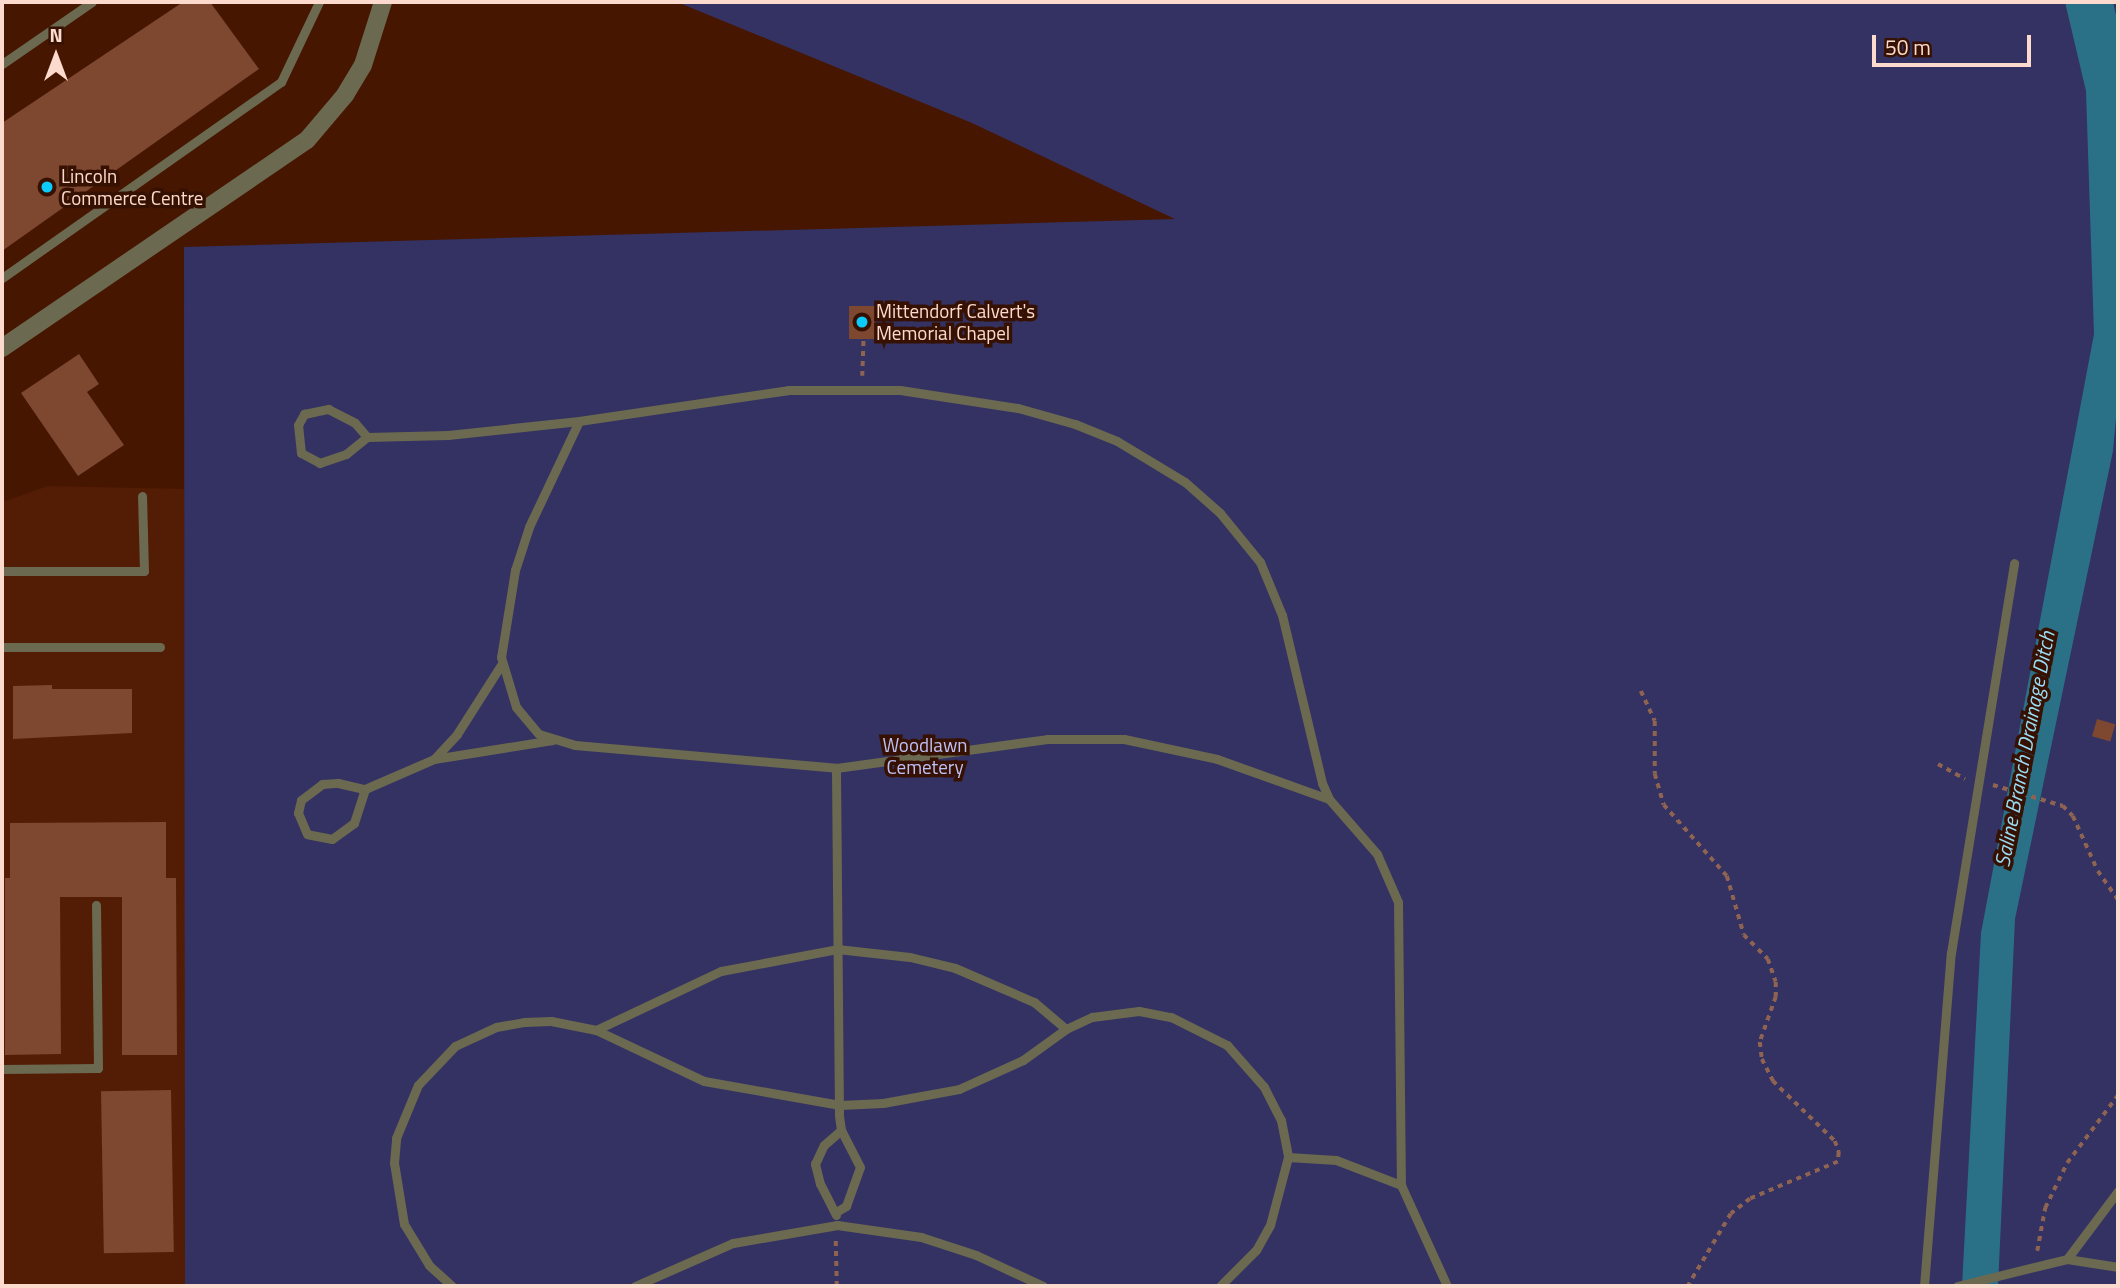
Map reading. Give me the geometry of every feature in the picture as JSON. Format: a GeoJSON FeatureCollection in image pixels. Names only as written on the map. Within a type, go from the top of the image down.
{"type":"FeatureCollection","features":[{"type":"Feature","properties":{"kind":"street"},"geometry":{"type":"LineString","coordinates":[[2,348],[307,140],[345,95],[363,65],[383,2]]}},
{"type":"Feature","properties":{"kind":"lane"},"geometry":{"type":"LineString","coordinates":[[2,64],[92,2]]}},
{"type":"Feature","properties":{"kind":"lane"},"geometry":{"type":"LineString","coordinates":[[2,278],[281,82],[319,2]]}},
{"type":"Feature","properties":{"kind":"lane"},"geometry":{"type":"LineString","coordinates":[[367,437],[355,423],[328,409],[304,414],[297,439],[301,453],[320,463],[345,454],[367,437],[448,435],[579,421],[762,393],[862,389],[958,397],[1075,424],[1143,455],[1220,513],[1260,562],[1272,587],[1306,728],[1329,799],[1377,854],[1398,902],[1401,1185],[1447,1286]]}},
{"type":"Feature","properties":{"kind":"lane"},"geometry":{"type":"LineString","coordinates":[[434,759],[457,734],[501,665],[511,591],[529,527],[579,421]]}},
{"type":"Feature","properties":{"kind":"lane"},"geometry":{"type":"LineString","coordinates":[[2,571],[144,571],[142,496]]}},
{"type":"Feature","properties":{"kind":"lane"},"geometry":{"type":"LineString","coordinates":[[1924,1286],[1953,931],[2014,563]]}},
{"type":"Feature","properties":{"kind":"lane"},"geometry":{"type":"LineString","coordinates":[[2,648],[160,646]]}},
{"type":"Feature","properties":{"kind":"lane"},"geometry":{"type":"LineString","coordinates":[[501,665],[516,707],[532,729],[554,740]]}},
{"type":"Feature","properties":{"kind":"lane"},"geometry":{"type":"LineString","coordinates":[[365,789],[354,823],[344,834],[318,839],[301,825],[301,800],[310,790],[338,783],[365,789],[434,759],[554,740],[836,768],[1047,739],[1124,739],[1217,759],[1329,799]]}},
{"type":"Feature","properties":{"kind":"lane"},"geometry":{"type":"LineString","coordinates":[[836,768],[841,1130],[860,1167],[846,1206],[836,1212]]}},
{"type":"Feature","properties":{"kind":"lane"},"geometry":{"type":"LineString","coordinates":[[2,1069],[98,1068],[96,905]]}},
{"type":"Feature","properties":{"kind":"lane"},"geometry":{"type":"LineString","coordinates":[[596,1030],[675,989],[721,971],[837,949],[910,957],[955,968],[1034,1002],[1066,1029]]}},
{"type":"Feature","properties":{"kind":"lane"},"geometry":{"type":"LineString","coordinates":[[453,1286],[415,1245],[396,1198],[396,1139],[418,1085],[455,1046],[496,1027],[551,1021],[596,1030],[704,1081],[840,1105],[883,1103],[959,1089],[1023,1060],[1066,1029],[1092,1017],[1139,1011],[1207,1032],[1244,1061],[1264,1087],[1281,1120],[1288,1157],[1270,1225],[1256,1250],[1220,1286]]}},
{"type":"Feature","properties":{"kind":"lane"},"geometry":{"type":"LineString","coordinates":[[836,1225],[836,1212],[820,1184],[815,1164],[824,1145],[841,1130]]}},
{"type":"Feature","properties":{"kind":"lane"},"geometry":{"type":"LineString","coordinates":[[1288,1157],[1336,1160],[1401,1185]]}},
{"type":"Feature","properties":{"kind":"lane"},"geometry":{"type":"LineString","coordinates":[[2067,1259],[2118,1191]]}},
{"type":"Feature","properties":{"kind":"lane"},"geometry":{"type":"LineString","coordinates":[[635,1286],[733,1243],[836,1225],[921,1237],[976,1255],[1043,1286]]}},
{"type":"Feature","properties":{"kind":"lane"},"geometry":{"type":"LineString","coordinates":[[1957,1286],[2067,1259],[2118,1267]]}},
{"type":"Feature","properties":{"kind":"path"},"geometry":{"type":"LineString","coordinates":[[862,389],[863,339]]}},
{"type":"Feature","properties":{"kind":"path"},"geometry":{"type":"LineString","coordinates":[[1641,691],[1657,728],[1656,774],[1664,805],[1727,876],[1744,935],[1768,960],[1776,982],[1776,997],[1760,1042],[1762,1059],[1773,1081],[1835,1141],[1839,1152],[1838,1162],[1751,1199],[1731,1214],[1688,1286]]}},
{"type":"Feature","properties":{"kind":"path"},"geometry":{"type":"LineString","coordinates":[[1938,764],[1964,778]]}},
{"type":"Feature","properties":{"kind":"path"},"geometry":{"type":"LineString","coordinates":[[1987,784],[2063,806],[2073,816],[2098,871],[2118,900]]}},
{"type":"Feature","properties":{"kind":"path"},"geometry":{"type":"LineString","coordinates":[[2036,1268],[2045,1208],[2067,1163],[2118,1095]]}},
{"type":"Feature","properties":{"kind":"path"},"geometry":{"type":"LineString","coordinates":[[836,1225],[837,1286]]}},
{"type":"Feature","properties":{"kind":"shaded area"},"geometry":{"type":"Polygon","coordinates":[[[48,486],[184,489],[188,1286],[2,1286],[2,502],[48,486]]]}},
{"type":"Feature","properties":{"kind":"green space","name":"Woodlawn Cemetery"},"geometry":{"type":"Polygon","coordinates":[[[677,2],[2118,2],[2118,1286],[185,1286],[184,247],[1175,219],[972,123],[677,2]]]}},
{"type":"Feature","properties":{"kind":"water","name":"Saline Branch Drainage Ditch"},"geometry":{"type":"Polygon","coordinates":[[[2065,2],[2113,2],[2118,24],[2118,395],[2113,451],[2015,919],[1998,1286],[1962,1286],[1981,933],[2094,334],[2086,91],[2065,2]]]}},
{"type":"Feature","properties":{"kind":"building","name":"Lincoln Commerce Centre"},"geometry":{"type":"Polygon","coordinates":[[[183,2],[210,2],[259,69],[2,251],[2,123],[183,2]]]}},
{"type":"Feature","properties":{"kind":"building","name":"Mittendorf Calvert's Memorial Chapel"},"geometry":{"type":"Polygon","coordinates":[[[849,306],[875,306],[875,339],[849,339],[849,306]]]}},
{"type":"Feature","properties":{"kind":"building"},"geometry":{"type":"Polygon","coordinates":[[[79,354],[99,384],[87,392],[124,445],[78,476],[21,393],[79,354]]]}},
{"type":"Feature","properties":{"kind":"building"},"geometry":{"type":"Polygon","coordinates":[[[52,685],[52,689],[132,689],[132,733],[13,739],[13,686],[52,685]]]}},
{"type":"Feature","properties":{"kind":"building"},"geometry":{"type":"Polygon","coordinates":[[[2097,719],[2115,724],[2110,742],[2092,736],[2097,719]]]}},
{"type":"Feature","properties":{"kind":"building"},"geometry":{"type":"Polygon","coordinates":[[[166,822],[166,878],[176,878],[177,1055],[122,1055],[122,897],[60,897],[61,1054],[5,1055],[5,878],[10,878],[10,823],[166,822]]]}},
{"type":"Feature","properties":{"kind":"building"},"geometry":{"type":"Polygon","coordinates":[[[171,1090],[174,1252],[104,1253],[101,1091],[171,1090]]]}},
{"type":"Feature","properties":{"kind":"place","name":"Lincoln Commerce Centre"},"geometry":{"type":"Point","coordinates":[47,187]}},
{"type":"Feature","properties":{"kind":"place","name":"Mittendorf Calvert's Memorial Chapel"},"geometry":{"type":"Point","coordinates":[862,322]}}]}
